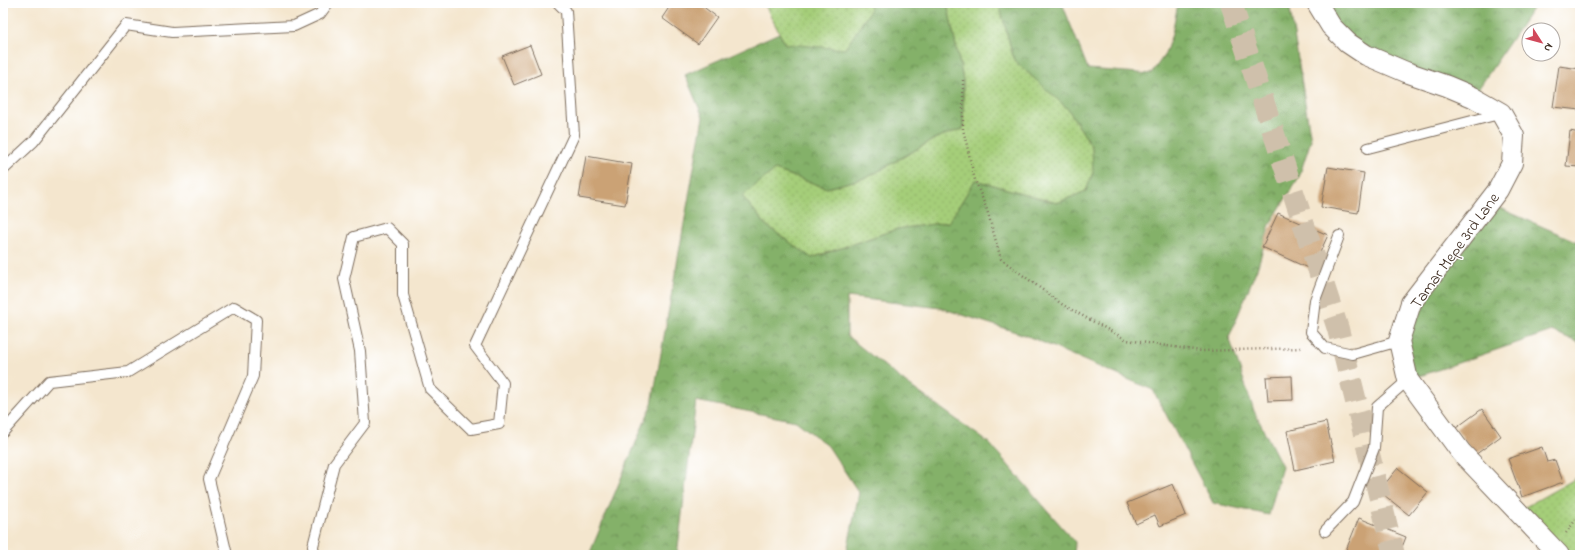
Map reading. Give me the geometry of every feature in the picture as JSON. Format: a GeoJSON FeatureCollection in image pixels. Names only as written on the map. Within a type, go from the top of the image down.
{"type":"FeatureCollection","features":[{"type":"Feature","properties":{"kind":"street"},"geometry":{"type":"LineString","coordinates":[[1317,3],[1331,26],[1348,43],[1366,55],[1406,72],[1447,86],[1473,97],[1501,113]]}},
{"type":"Feature","properties":{"kind":"street","name":"Tamar Mepe 3rd Lane"},"geometry":{"type":"LineString","coordinates":[[1501,113],[1514,136],[1512,163],[1498,190],[1411,303],[1400,341],[1408,380],[1461,452],[1559,555]]}},
{"type":"Feature","properties":{"kind":"lane"},"geometry":{"type":"LineString","coordinates":[[3,170],[34,141],[126,26],[172,32],[294,26],[320,14],[328,3]]}},
{"type":"Feature","properties":{"kind":"lane"},"geometry":{"type":"LineString","coordinates":[[314,555],[312,546],[334,464],[365,423],[360,351],[344,279],[354,237],[387,228],[403,244],[403,296],[430,389],[471,429],[499,424],[503,383],[475,346],[574,135],[566,11],[558,3]]}},
{"type":"Feature","properties":{"kind":"lane"},"geometry":{"type":"LineString","coordinates":[[1368,148],[1501,113]]}},
{"type":"Feature","properties":{"kind":"lane"},"geometry":{"type":"LineString","coordinates":[[1339,236],[1315,300],[1312,332],[1325,348],[1353,354],[1400,341]]}},
{"type":"Feature","properties":{"kind":"lane"},"geometry":{"type":"LineString","coordinates":[[3,432],[49,381],[128,372],[234,307],[256,320],[253,376],[210,479],[227,555]]}},
{"type":"Feature","properties":{"kind":"lane"},"geometry":{"type":"LineString","coordinates":[[1325,531],[1353,502],[1374,448],[1377,407],[1408,380]]}},
{"type":"Feature","properties":{"kind":"path"},"geometry":{"type":"LineString","coordinates":[[963,80],[963,129],[974,180],[987,210],[1001,259],[1064,306],[1127,340],[1201,351],[1325,348]]}},
{"type":"Feature","properties":{"kind":"green space"},"geometry":{"type":"Polygon","coordinates":[[[764,3],[869,3],[870,11],[845,50],[785,44],[764,3]]]}},
{"type":"Feature","properties":{"kind":"green space"},"geometry":{"type":"Polygon","coordinates":[[[869,3],[947,3],[963,80],[963,129],[938,137],[868,177],[827,188],[775,170],[742,196],[767,226],[812,258],[897,229],[949,222],[975,180],[1057,203],[1086,191],[1093,172],[1092,147],[1068,109],[1014,60],[999,3],[1062,3],[1088,69],[1151,74],[1165,54],[1172,34],[1178,3],[1289,3],[1311,140],[1299,177],[1270,224],[1258,266],[1229,337],[1254,411],[1282,466],[1269,515],[1213,503],[1153,390],[1025,335],[941,308],[847,297],[847,336],[906,383],[989,443],[1075,542],[1074,555],[841,555],[847,551],[859,493],[828,446],[796,421],[696,401],[677,555],[589,555],[652,404],[703,117],[685,75],[779,33],[785,44],[845,49],[870,11],[869,3]]]}},
{"type":"Feature","properties":{"kind":"green space"},"geometry":{"type":"Polygon","coordinates":[[[947,3],[999,3],[1014,60],[1068,109],[1092,147],[1094,172],[1086,191],[1057,203],[975,180],[949,222],[897,229],[811,258],[767,226],[742,196],[775,170],[827,188],[868,177],[938,137],[963,129],[963,80],[947,3]]]}},
{"type":"Feature","properties":{"kind":"green space"},"geometry":{"type":"Polygon","coordinates":[[[1317,3],[1536,3],[1523,22],[1521,22],[1521,25],[1473,97],[1366,55],[1317,3]]]}},
{"type":"Feature","properties":{"kind":"green space"},"geometry":{"type":"Polygon","coordinates":[[[1488,203],[1580,243],[1580,343],[1552,331],[1408,380],[1399,341],[1411,303],[1488,203]]]}},
{"type":"Feature","properties":{"kind":"green space"},"geometry":{"type":"Polygon","coordinates":[[[1580,476],[1580,555],[1559,555],[1518,511],[1580,476]]]}},
{"type":"Feature","properties":{"kind":"building"},"geometry":{"type":"Polygon","coordinates":[[[672,3],[698,3],[717,17],[698,44],[662,18],[672,3]]]}},
{"type":"Feature","properties":{"kind":"building"},"geometry":{"type":"Polygon","coordinates":[[[530,45],[541,74],[514,85],[502,56],[530,45]]]}},
{"type":"Feature","properties":{"kind":"building"},"geometry":{"type":"Polygon","coordinates":[[[1559,66],[1580,69],[1580,110],[1553,107],[1559,66]]]}},
{"type":"Feature","properties":{"kind":"building"},"geometry":{"type":"Polygon","coordinates":[[[1570,131],[1580,133],[1580,167],[1566,166],[1570,131]]]}},
{"type":"Feature","properties":{"kind":"building"},"geometry":{"type":"Polygon","coordinates":[[[586,156],[632,164],[625,205],[579,198],[586,156]]]}},
{"type":"Feature","properties":{"kind":"building"},"geometry":{"type":"Polygon","coordinates":[[[1328,167],[1364,173],[1358,213],[1321,207],[1328,167]]]}},
{"type":"Feature","properties":{"kind":"building"},"geometry":{"type":"Polygon","coordinates":[[[1278,213],[1328,235],[1312,270],[1262,247],[1278,213]]]}},
{"type":"Feature","properties":{"kind":"building"},"geometry":{"type":"Polygon","coordinates":[[[1292,376],[1293,400],[1268,401],[1266,377],[1292,376]]]}},
{"type":"Feature","properties":{"kind":"building"},"geometry":{"type":"Polygon","coordinates":[[[1482,409],[1501,436],[1475,455],[1456,428],[1482,409]]]}},
{"type":"Feature","properties":{"kind":"building"},"geometry":{"type":"Polygon","coordinates":[[[1326,422],[1335,461],[1295,470],[1287,431],[1326,422]]]}},
{"type":"Feature","properties":{"kind":"building"},"geometry":{"type":"Polygon","coordinates":[[[1542,447],[1547,462],[1555,460],[1563,482],[1522,497],[1508,459],[1542,447]]]}},
{"type":"Feature","properties":{"kind":"building"},"geometry":{"type":"Polygon","coordinates":[[[1398,468],[1428,492],[1409,515],[1379,491],[1398,468]]]}},
{"type":"Feature","properties":{"kind":"building"},"geometry":{"type":"Polygon","coordinates":[[[1173,484],[1186,515],[1160,526],[1155,515],[1136,524],[1127,503],[1173,484]]]}},
{"type":"Feature","properties":{"kind":"building"},"geometry":{"type":"Polygon","coordinates":[[[1359,518],[1406,537],[1399,555],[1344,555],[1359,518]]]}},
{"type":"Feature","properties":{"kind":"tunnel"},"geometry":{"type":"LineString","coordinates":[[1231,3],[1338,329],[1394,555]]}}]}
